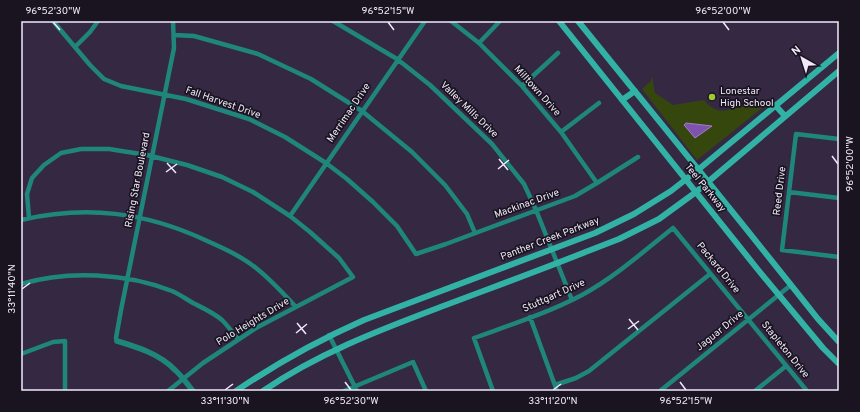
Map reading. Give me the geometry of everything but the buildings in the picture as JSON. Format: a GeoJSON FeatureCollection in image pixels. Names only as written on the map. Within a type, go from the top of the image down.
{"type":"FeatureCollection","features":[{"type":"Feature","properties":{"kind":"main road","name":"Teel Parkway"},"geometry":{"type":"LineString","coordinates":[[559,21],[779,295],[823,348],[839,364]]}},
{"type":"Feature","properties":{"kind":"main road","name":"Teel Parkway"},"geometry":{"type":"LineString","coordinates":[[578,21],[710,182],[818,319],[839,342]]}},
{"type":"Feature","properties":{"kind":"main road","name":"Panther Creek Parkway"},"geometry":{"type":"LineString","coordinates":[[236,391],[270,368],[329,335],[364,320],[595,233],[634,214],[671,191],[839,53]]}},
{"type":"Feature","properties":{"kind":"main road"},"geometry":{"type":"LineString","coordinates":[[263,391],[288,375],[336,349],[383,329],[619,239],[659,218],[710,182],[839,71]]}},
{"type":"Feature","properties":{"kind":"main road"},"geometry":{"type":"LineString","coordinates":[[622,100],[635,91]]}},
{"type":"Feature","properties":{"kind":"main road"},"geometry":{"type":"LineString","coordinates":[[775,105],[785,116]]}},
{"type":"Feature","properties":{"kind":"street","name":"Fall Harvest Drive"},"geometry":{"type":"LineString","coordinates":[[53,21],[104,79],[121,86],[186,99],[249,119],[285,137],[326,163],[374,202],[396,226],[416,254]]}},
{"type":"Feature","properties":{"kind":"street"},"geometry":{"type":"LineString","coordinates":[[75,47],[90,32],[98,21]]}},
{"type":"Feature","properties":{"kind":"street","name":"Rising Star Boulevard"},"geometry":{"type":"LineString","coordinates":[[117,341],[116,338],[127,280],[174,48],[173,21]]}},
{"type":"Feature","properties":{"kind":"street","name":"Valley Mills Drive"},"geometry":{"type":"LineString","coordinates":[[333,21],[397,59],[430,84],[492,144],[524,184],[572,300]]}},
{"type":"Feature","properties":{"kind":"street","name":"Merrimac Drive"},"geometry":{"type":"LineString","coordinates":[[290,216],[397,59],[425,21]]}},
{"type":"Feature","properties":{"kind":"street","name":"Milltown Drive"},"geometry":{"type":"LineString","coordinates":[[451,21],[479,43],[522,86],[561,132],[597,183]]}},
{"type":"Feature","properties":{"kind":"street"},"geometry":{"type":"LineString","coordinates":[[479,43],[500,21]]}},
{"type":"Feature","properties":{"kind":"street"},"geometry":{"type":"LineString","coordinates":[[174,35],[194,36],[258,54],[312,80],[362,111],[412,152],[445,185],[467,214],[475,233]]}},
{"type":"Feature","properties":{"kind":"street"},"geometry":{"type":"LineString","coordinates":[[522,86],[558,52]]}},
{"type":"Feature","properties":{"kind":"street"},"geometry":{"type":"LineString","coordinates":[[561,132],[599,103]]}},
{"type":"Feature","properties":{"kind":"street","name":"Reed Drive"},"geometry":{"type":"LineString","coordinates":[[839,139],[796,134],[782,250],[839,257]]}},
{"type":"Feature","properties":{"kind":"street"},"geometry":{"type":"LineString","coordinates":[[29,218],[27,194],[32,178],[44,165],[61,153],[81,149],[102,149],[152,156],[187,165],[222,177],[253,192],[290,216]]}},
{"type":"Feature","properties":{"kind":"street","name":"Mackinac Drive"},"geometry":{"type":"LineString","coordinates":[[416,254],[574,196],[638,157]]}},
{"type":"Feature","properties":{"kind":"street"},"geometry":{"type":"LineString","coordinates":[[789,192],[839,198]]}},
{"type":"Feature","properties":{"kind":"street"},"geometry":{"type":"LineString","coordinates":[[21,220],[40,216],[86,212],[140,217],[175,227],[227,249],[255,268],[278,287],[295,306]]}},
{"type":"Feature","properties":{"kind":"street","name":"Polo Heights Drive"},"geometry":{"type":"LineString","coordinates":[[168,391],[238,339],[295,306],[353,277],[339,258],[290,216]]}},
{"type":"Feature","properties":{"kind":"street","name":"Packard Drive"},"geometry":{"type":"LineString","coordinates":[[673,228],[749,320]]}},
{"type":"Feature","properties":{"kind":"street","name":"Stuttgart Drive"},"geometry":{"type":"LineString","coordinates":[[493,391],[474,338],[572,300],[594,288],[673,228]]}},
{"type":"Feature","properties":{"kind":"street"},"geometry":{"type":"LineString","coordinates":[[555,385],[576,378],[589,371],[710,274]]}},
{"type":"Feature","properties":{"kind":"street"},"geometry":{"type":"LineString","coordinates":[[21,284],[40,279],[77,275],[109,276],[172,291],[222,320],[238,339]]}},
{"type":"Feature","properties":{"kind":"street","name":"Jaguar Drive"},"geometry":{"type":"LineString","coordinates":[[660,391],[791,285]]}},
{"type":"Feature","properties":{"kind":"street"},"geometry":{"type":"LineString","coordinates":[[530,317],[557,391]]}},
{"type":"Feature","properties":{"kind":"street","name":"Stapleton Drive"},"geometry":{"type":"LineString","coordinates":[[749,320],[807,391]]}},
{"type":"Feature","properties":{"kind":"street"},"geometry":{"type":"LineString","coordinates":[[329,335],[357,391]]}},
{"type":"Feature","properties":{"kind":"street"},"geometry":{"type":"LineString","coordinates":[[21,354],[53,342],[65,341],[65,391]]}},
{"type":"Feature","properties":{"kind":"street"},"geometry":{"type":"LineString","coordinates":[[117,341],[153,354],[174,369],[193,391]]}},
{"type":"Feature","properties":{"kind":"street"},"geometry":{"type":"LineString","coordinates":[[344,391],[413,362],[426,391]]}},
{"type":"Feature","properties":{"kind":"street"},"geometry":{"type":"LineString","coordinates":[[755,391],[786,366]]}},
{"type":"Feature","properties":{"kind":"green space"},"geometry":{"type":"Polygon","coordinates":[[[652,76],[655,93],[673,105],[704,100],[711,107],[724,111],[759,99],[767,104],[697,160],[642,89],[651,81],[652,76]]]}},
{"type":"Feature","properties":{"kind":"shaded area"},"geometry":{"type":"Polygon","coordinates":[[[686,123],[712,126],[695,138],[684,125],[686,123]]]}},
{"type":"Feature","properties":{"kind":"place","name":"Lonestar High School"},"geometry":{"type":"Point","coordinates":[712,97]}}]}
